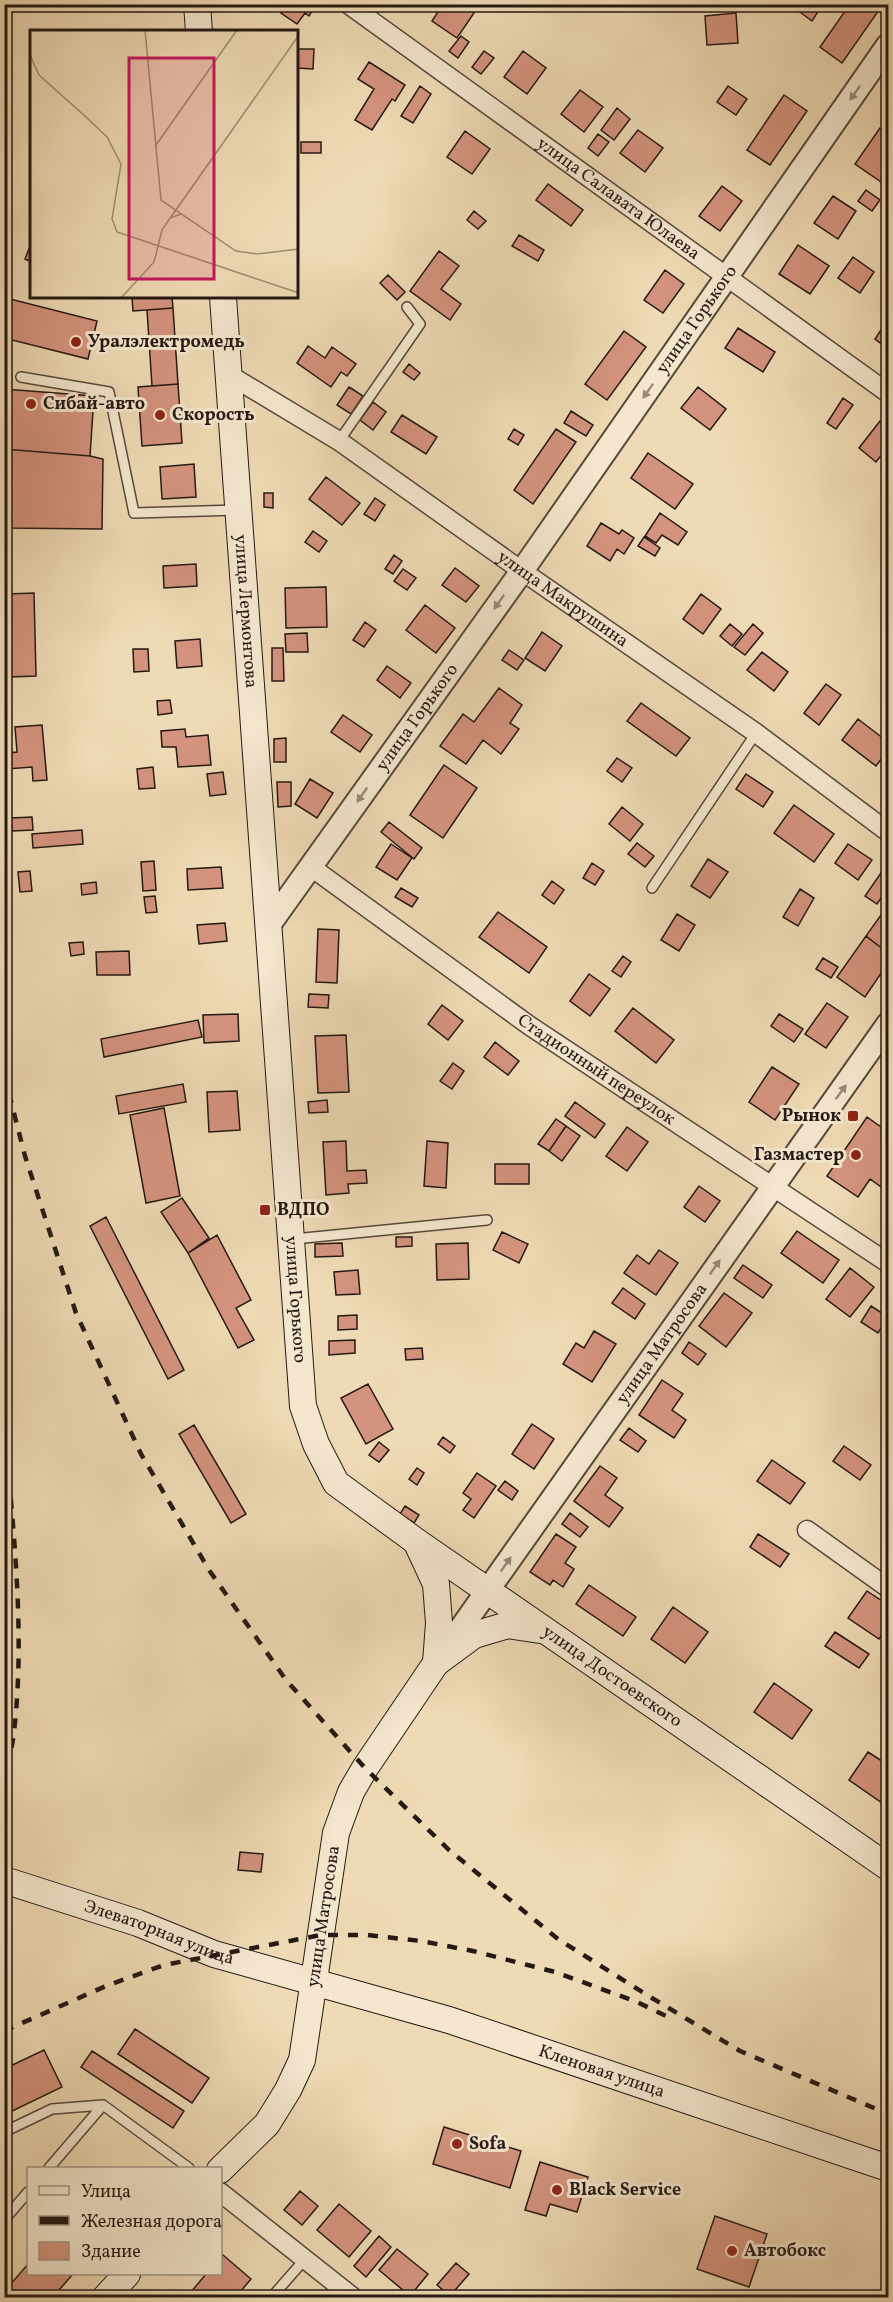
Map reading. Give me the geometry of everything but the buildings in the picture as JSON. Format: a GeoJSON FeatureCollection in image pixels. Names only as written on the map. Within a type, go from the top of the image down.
{"type":"FeatureCollection","features":[{"type":"Feature","properties":{"kind":"main road"},"geometry":{"type":"LineString","coordinates":[[197,4],[199,30]]}},
{"type":"Feature","properties":{"kind":"main road","name":"улица Лермонтова"},"geometry":{"type":"LineString","coordinates":[[224,298],[269,925]]}},
{"type":"Feature","properties":{"kind":"main road","name":"улица Горького"},"geometry":{"type":"LineString","coordinates":[[269,925],[303,1406],[316,1444],[336,1483]]}},
{"type":"Feature","properties":{"kind":"main road","name":"улица Достоевского"},"geometry":{"type":"LineString","coordinates":[[336,1483],[543,1630],[888,1867]]}},
{"type":"Feature","properties":{"kind":"main road"},"geometry":{"type":"LineString","coordinates":[[417,1542],[435,1584],[439,1623],[436,1663]]}},
{"type":"Feature","properties":{"kind":"main road","name":"улица Матросова"},"geometry":{"type":"LineString","coordinates":[[222,2168],[267,2124],[288,2090],[302,2060],[336,1833],[351,1792],[365,1768],[436,1663],[474,1635],[508,1625],[543,1630]]}},
{"type":"Feature","properties":{"kind":"main road","name":"Элеваторная улица"},"geometry":{"type":"LineString","coordinates":[[4,1880],[138,1923],[214,1953],[314,1982]]}},
{"type":"Feature","properties":{"kind":"main road","name":"Кленовая улица"},"geometry":{"type":"LineString","coordinates":[[314,1982],[449,2020],[888,2168]]}},
{"type":"Feature","properties":{"kind":"main road"},"geometry":{"type":"LineString","coordinates":[[105,2298],[126,2275]]}},
{"type":"Feature","properties":{"kind":"street","name":"улица Салавата Юлаева"},"geometry":{"type":"LineString","coordinates":[[348,4],[888,393]]}},
{"type":"Feature","properties":{"kind":"street","name":"улица Горького"},"geometry":{"type":"LineString","coordinates":[[269,925],[522,571],[888,45]]}},
{"type":"Feature","properties":{"kind":"street","name":"улица Макрушина"},"geometry":{"type":"LineString","coordinates":[[231,376],[339,441],[756,733],[888,832]]}},
{"type":"Feature","properties":{"kind":"street","name":"Стадионный переулок"},"geometry":{"type":"LineString","coordinates":[[311,867],[530,1026],[888,1263]]}},
{"type":"Feature","properties":{"kind":"street","name":"улица Матросова"},"geometry":{"type":"LineString","coordinates":[[436,1663],[888,1024]]}},
{"type":"Feature","properties":{"kind":"street"},"geometry":{"type":"LineString","coordinates":[[807,1530],[888,1588]]}},
{"type":"Feature","properties":{"kind":"street"},"geometry":{"type":"LineString","coordinates":[[222,2194],[305,2259],[345,2295]]}},
{"type":"Feature","properties":{"kind":"lane"},"geometry":{"type":"LineString","coordinates":[[339,441],[420,324],[407,307]]}},
{"type":"Feature","properties":{"kind":"lane"},"geometry":{"type":"LineString","coordinates":[[21,377],[109,392],[134,513],[240,510]]}},
{"type":"Feature","properties":{"kind":"lane"},"geometry":{"type":"LineString","coordinates":[[651,888],[756,733]]}},
{"type":"Feature","properties":{"kind":"lane"},"geometry":{"type":"LineString","coordinates":[[291,1239],[487,1220]]}},
{"type":"Feature","properties":{"kind":"lane"},"geometry":{"type":"LineString","coordinates":[[4,2132],[52,2109],[103,2105],[186,2167]]}},
{"type":"Feature","properties":{"kind":"lane"},"geometry":{"type":"LineString","coordinates":[[51,2167],[103,2105]]}},
{"type":"Feature","properties":{"kind":"lane"},"geometry":{"type":"LineString","coordinates":[[4,2220],[27,2193]]}},
{"type":"Feature","properties":{"kind":"lane"},"geometry":{"type":"LineString","coordinates":[[271,2298],[305,2259]]}},
{"type":"Feature","properties":{"kind":"railway"},"geometry":{"type":"LineString","coordinates":[[4,1074],[25,1156],[76,1313],[141,1454],[209,1570],[286,1680],[365,1768],[449,1850],[558,1939],[740,2051],[888,2114]]}},
{"type":"Feature","properties":{"kind":"railway"},"geometry":{"type":"LineString","coordinates":[[4,1419],[14,1536],[19,1654],[14,1732],[4,1782]]}},
{"type":"Feature","properties":{"kind":"railway"},"geometry":{"type":"LineString","coordinates":[[4,2031],[106,1986],[164,1965],[321,1935],[367,1935],[421,1941],[473,1951],[555,1972],[637,2002],[666,2016]]}},
{"type":"Feature","properties":{"kind":"place","name":"Уралэлектромедь"},"geometry":{"type":"Point","coordinates":[76,342]}},
{"type":"Feature","properties":{"kind":"place","name":"Сибай-авто"},"geometry":{"type":"Point","coordinates":[31,404]}},
{"type":"Feature","properties":{"kind":"place","name":"Скорость"},"geometry":{"type":"Point","coordinates":[160,415]}},
{"type":"Feature","properties":{"kind":"place","name":"Рынок"},"geometry":{"type":"Point","coordinates":[853,1116]}},
{"type":"Feature","properties":{"kind":"place","name":"Газмастер"},"geometry":{"type":"Point","coordinates":[856,1155]}},
{"type":"Feature","properties":{"kind":"place","name":"ВДПО"},"geometry":{"type":"Point","coordinates":[265,1210]}},
{"type":"Feature","properties":{"kind":"place","name":"Sofa"},"geometry":{"type":"Point","coordinates":[457,2144]}},
{"type":"Feature","properties":{"kind":"place","name":"Black Service"},"geometry":{"type":"Point","coordinates":[557,2190]}},
{"type":"Feature","properties":{"kind":"place","name":"Автобокс"},"geometry":{"type":"Point","coordinates":[732,2251]}}]}
